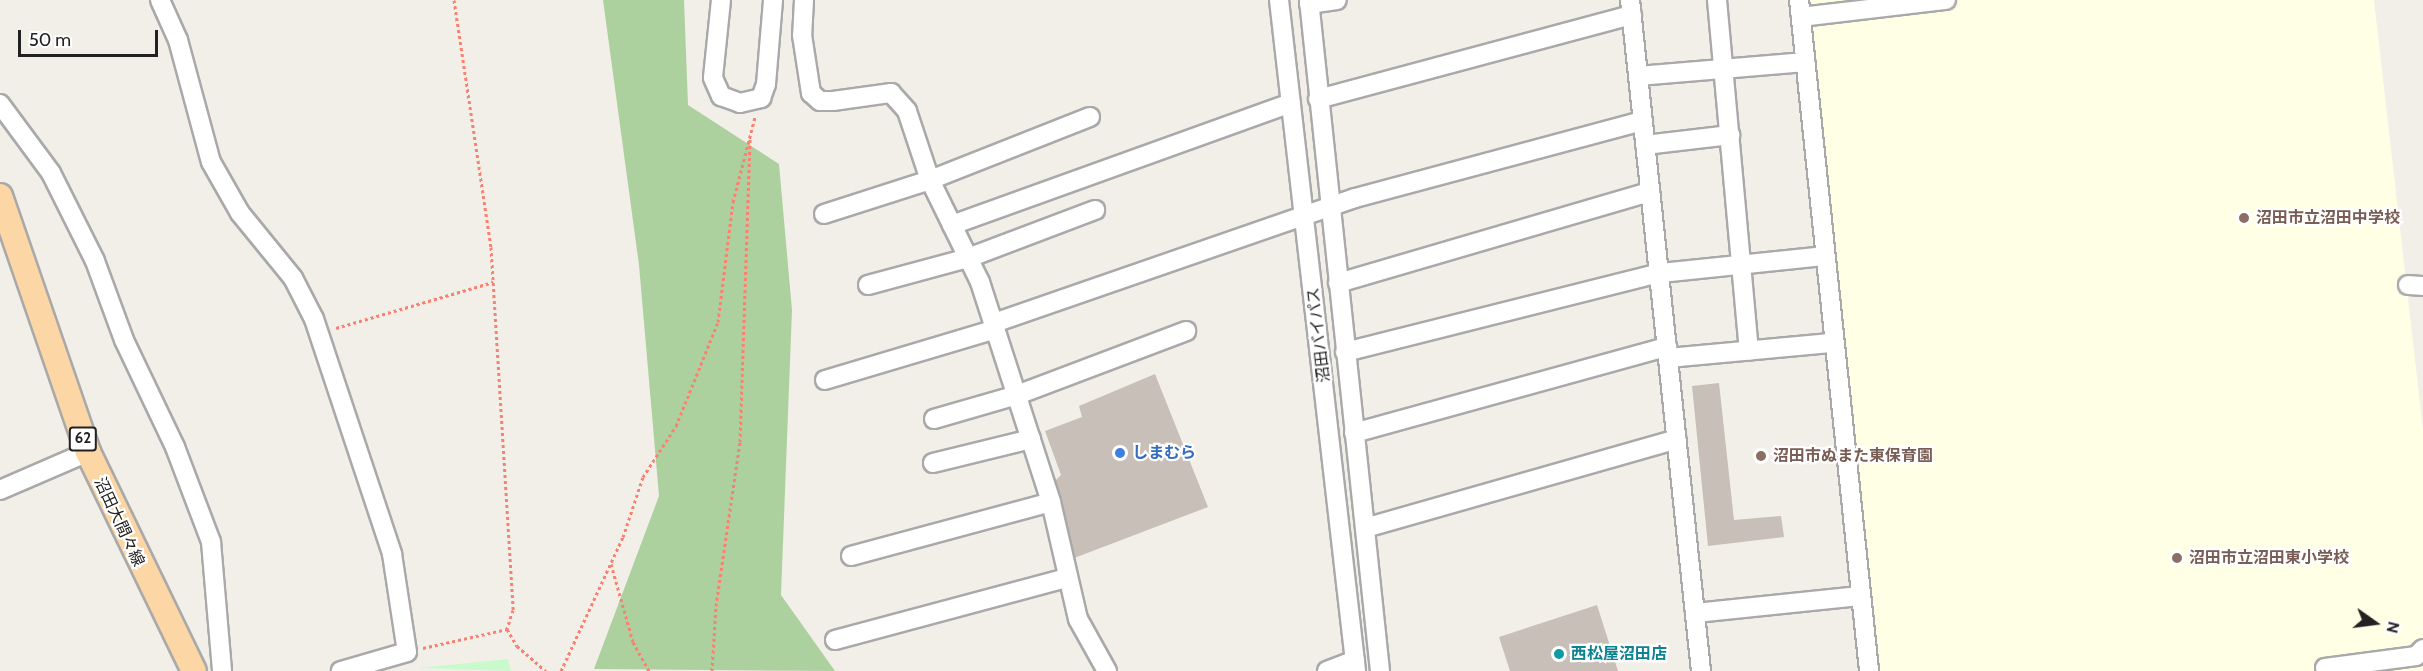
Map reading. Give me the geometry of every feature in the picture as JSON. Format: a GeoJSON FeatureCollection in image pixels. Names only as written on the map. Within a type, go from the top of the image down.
{"type":"FeatureCollection","features":[{"type":"Feature","properties":{"kind":"main road","name":"沼田大間々線"},"geometry":{"type":"LineString","coordinates":[[0,196],[88,452],[194,671]]}},
{"type":"Feature","properties":{"kind":"street"},"geometry":{"type":"LineString","coordinates":[[160,0],[178,40],[211,162],[240,213],[293,278],[320,333],[392,554],[407,652],[341,671]]}},
{"type":"Feature","properties":{"kind":"street"},"geometry":{"type":"LineString","coordinates":[[721,0],[713,78],[721,96],[740,103],[760,98],[773,0]]}},
{"type":"Feature","properties":{"kind":"street"},"geometry":{"type":"LineString","coordinates":[[804,0],[802,35],[812,93],[820,101],[876,92],[902,100],[930,180],[968,258],[995,326],[1051,502],[1066,578],[1078,619],[1107,671]]}},
{"type":"Feature","properties":{"kind":"street","name":"沼田バイパス"},"geometry":{"type":"LineString","coordinates":[[1279,0],[1355,666]]}},
{"type":"Feature","properties":{"kind":"street"},"geometry":{"type":"LineString","coordinates":[[1309,2],[1337,0]]}},
{"type":"Feature","properties":{"kind":"street"},"geometry":{"type":"LineString","coordinates":[[1718,0],[1749,351]]}},
{"type":"Feature","properties":{"kind":"street"},"geometry":{"type":"LineString","coordinates":[[1869,671],[1832,344],[1800,8],[1946,0]]}},
{"type":"Feature","properties":{"kind":"street","name":"沼田バイパス"},"geometry":{"type":"LineString","coordinates":[[1309,2],[1380,671]]}},
{"type":"Feature","properties":{"kind":"street"},"geometry":{"type":"LineString","coordinates":[[1318,99],[1631,8],[1701,671]]}},
{"type":"Feature","properties":{"kind":"street"},"geometry":{"type":"LineString","coordinates":[[1638,76],[1805,62]]}},
{"type":"Feature","properties":{"kind":"street"},"geometry":{"type":"LineString","coordinates":[[952,225],[1291,103]]}},
{"type":"Feature","properties":{"kind":"street"},"geometry":{"type":"LineString","coordinates":[[0,104],[51,173],[95,261],[124,340],[175,447],[211,542],[222,671]]}},
{"type":"Feature","properties":{"kind":"street"},"geometry":{"type":"LineString","coordinates":[[824,214],[930,180],[1090,117]]}},
{"type":"Feature","properties":{"kind":"street"},"geometry":{"type":"LineString","coordinates":[[825,380],[995,326],[1329,207],[1642,122]]}},
{"type":"Feature","properties":{"kind":"street"},"geometry":{"type":"LineString","coordinates":[[1645,145],[1730,135]]}},
{"type":"Feature","properties":{"kind":"street"},"geometry":{"type":"LineString","coordinates":[[1338,283],[1650,192]]}},
{"type":"Feature","properties":{"kind":"street"},"geometry":{"type":"LineString","coordinates":[[868,285],[968,258],[1095,210]]}},
{"type":"Feature","properties":{"kind":"street"},"geometry":{"type":"LineString","coordinates":[[1346,352],[1660,273],[1824,256]]}},
{"type":"Feature","properties":{"kind":"street"},"geometry":{"type":"LineString","coordinates":[[934,418],[1017,395],[1186,331]]}},
{"type":"Feature","properties":{"kind":"street"},"geometry":{"type":"LineString","coordinates":[[1354,433],[1668,352],[1749,351],[1832,344]]}},
{"type":"Feature","properties":{"kind":"street"},"geometry":{"type":"LineString","coordinates":[[933,463],[1031,439]]}},
{"type":"Feature","properties":{"kind":"street"},"geometry":{"type":"LineString","coordinates":[[1365,528],[1677,439]]}},
{"type":"Feature","properties":{"kind":"street"},"geometry":{"type":"LineString","coordinates":[[0,490],[88,452]]}},
{"type":"Feature","properties":{"kind":"street"},"geometry":{"type":"LineString","coordinates":[[851,556],[1051,502]]}},
{"type":"Feature","properties":{"kind":"street"},"geometry":{"type":"LineString","coordinates":[[835,640],[1066,578]]}},
{"type":"Feature","properties":{"kind":"street"},"geometry":{"type":"LineString","coordinates":[[1695,613],[1860,596]]}},
{"type":"Feature","properties":{"kind":"street"},"geometry":{"type":"LineString","coordinates":[[2325,668],[2415,656],[2423,649]]}},
{"type":"Feature","properties":{"kind":"street"},"geometry":{"type":"LineString","coordinates":[[1327,671],[1355,666]]}},
{"type":"Feature","properties":{"kind":"path"},"geometry":{"type":"LineString","coordinates":[[454,0],[493,282],[513,610],[507,629],[517,646],[546,671]]}},
{"type":"Feature","properties":{"kind":"path"},"geometry":{"type":"LineString","coordinates":[[561,671],[611,564],[643,477],[676,426],[718,322],[723,259],[760,98]]}},
{"type":"Feature","properties":{"kind":"path"},"geometry":{"type":"LineString","coordinates":[[712,671],[716,606],[740,442],[750,134]]}},
{"type":"Feature","properties":{"kind":"path"},"geometry":{"type":"LineString","coordinates":[[320,333],[493,282]]}},
{"type":"Feature","properties":{"kind":"path"},"geometry":{"type":"LineString","coordinates":[[611,564],[633,642],[649,671]]}},
{"type":"Feature","properties":{"kind":"path"},"geometry":{"type":"LineString","coordinates":[[407,652],[507,629]]}},
{"type":"Feature","properties":{"kind":"shaded area"},"geometry":{"type":"Polygon","coordinates":[[[1808,0],[2374,0],[2423,430],[2423,671],[1877,671],[1808,0]]]}},
{"type":"Feature","properties":{"kind":"green space"},"geometry":{"type":"Polygon","coordinates":[[[603,0],[684,0],[688,105],[779,164],[792,310],[781,595],[835,671],[594,669],[659,496],[639,265],[603,0]]]}},
{"type":"Feature","properties":{"kind":"green space"},"geometry":{"type":"Polygon","coordinates":[[[508,659],[511,671],[418,668],[508,659]]]}},
{"type":"Feature","properties":{"kind":"building","name":"しまむら"},"geometry":{"type":"Polygon","coordinates":[[[1155,374],[1208,507],[1069,560],[1055,481],[1061,475],[1045,431],[1082,417],[1079,406],[1155,374]]]}},
{"type":"Feature","properties":{"kind":"building"},"geometry":{"type":"Polygon","coordinates":[[[1719,383],[1734,520],[1781,516],[1784,537],[1708,546],[1692,386],[1719,383]]]}},
{"type":"Feature","properties":{"kind":"building","name":"西松屋沼田店"},"geometry":{"type":"Polygon","coordinates":[[[1597,605],[1618,671],[1510,671],[1499,637],[1597,605]]]}},
{"type":"Feature","properties":{"kind":"place","name":"沼田市立沼田中学校"},"geometry":{"type":"Point","coordinates":[2244,218]}},
{"type":"Feature","properties":{"kind":"place","name":"しまむら"},"geometry":{"type":"Point","coordinates":[1120,453]}},
{"type":"Feature","properties":{"kind":"place","name":"沼田市ぬまた東保育園"},"geometry":{"type":"Point","coordinates":[1761,456]}},
{"type":"Feature","properties":{"kind":"place","name":"沼田市立沼田東小学校"},"geometry":{"type":"Point","coordinates":[2177,558]}},
{"type":"Feature","properties":{"kind":"place","name":"西松屋沼田店"},"geometry":{"type":"Point","coordinates":[1559,654]}}]}
